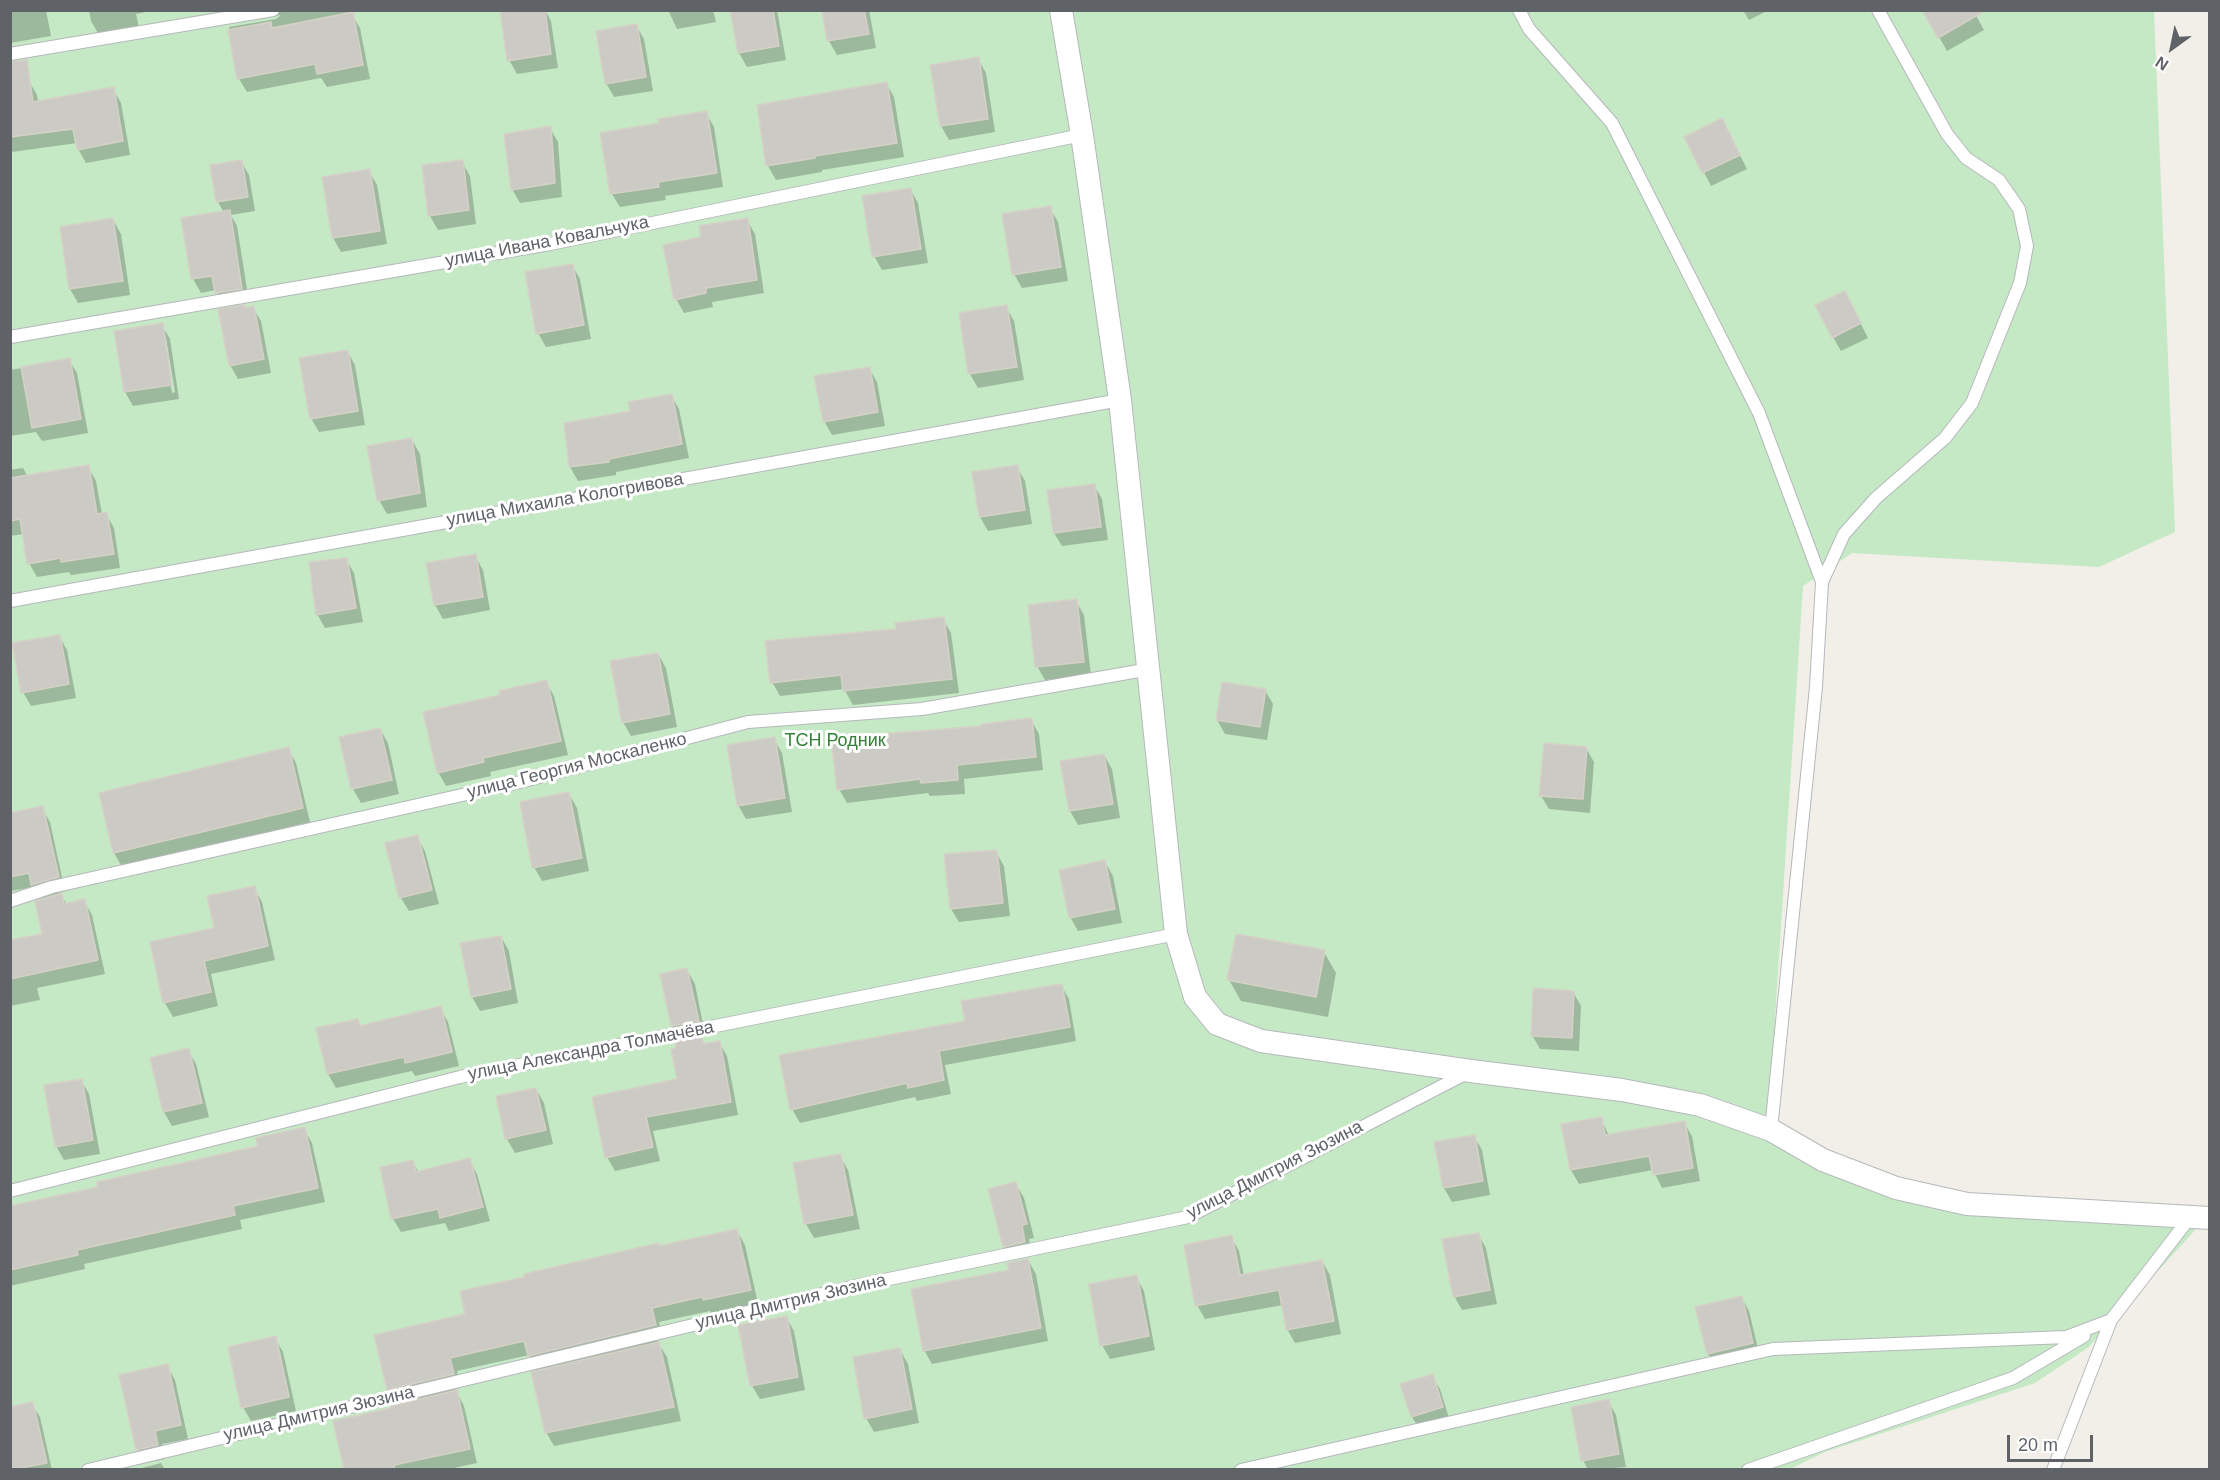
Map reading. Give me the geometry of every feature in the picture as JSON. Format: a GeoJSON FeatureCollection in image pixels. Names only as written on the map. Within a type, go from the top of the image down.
{"type":"FeatureCollection","features":[{"type":"Feature","properties":{"kind":"street"},"geometry":{"type":"LineString","coordinates":[[1061,10],[1082,135],[1120,400],[1176,934],[1195,997],[1217,1024],[1261,1041],[1622,1090],[1700,1105],[1771,1130],[1823,1160],[1896,1188],[1967,1204],[2200,1217]]}},
{"type":"Feature","properties":{"kind":"lane"},"geometry":{"type":"LineString","coordinates":[[10,54],[273,10]]}},
{"type":"Feature","properties":{"kind":"lane"},"geometry":{"type":"LineString","coordinates":[[1519,10],[1529,29],[1612,123],[1759,413],[1822,582]]}},
{"type":"Feature","properties":{"kind":"lane"},"geometry":{"type":"LineString","coordinates":[[1771,1130],[1816,687],[1822,582],[1844,534],[1876,498],[1945,438],[1972,403],[2020,283],[2027,246],[2019,209],[1999,180],[1966,158],[1947,134],[1878,10]]}},
{"type":"Feature","properties":{"kind":"lane","name":"улица Ивана Ковальчука"},"geometry":{"type":"LineString","coordinates":[[10,337],[550,244],[1082,135]]}},
{"type":"Feature","properties":{"kind":"lane","name":"улица Михаила Кологривова"},"geometry":{"type":"LineString","coordinates":[[10,601],[1120,400]]}},
{"type":"Feature","properties":{"kind":"lane","name":"улица Георгия Москаленко"},"geometry":{"type":"LineString","coordinates":[[10,900],[52,886],[520,782],[748,722],[922,709],[1150,669]]}},
{"type":"Feature","properties":{"kind":"lane","name":"улица Александра Толмачёва"},"geometry":{"type":"LineString","coordinates":[[10,1191],[460,1077],[1176,934]]}},
{"type":"Feature","properties":{"kind":"lane","name":"улица Дмитрия Зюзина"},"geometry":{"type":"LineString","coordinates":[[88,1470],[860,1285],[1188,1216],[1471,1071]]}},
{"type":"Feature","properties":{"kind":"lane"},"geometry":{"type":"LineString","coordinates":[[1748,1470],[2013,1378],[2110,1320],[2200,1217]]}},
{"type":"Feature","properties":{"kind":"lane"},"geometry":{"type":"LineString","coordinates":[[1241,1470],[1773,1349],[2066,1337],[2110,1320]]}},
{"type":"Feature","properties":{"kind":"lane"},"geometry":{"type":"LineString","coordinates":[[2053,1470],[2110,1320]]}},
{"type":"Feature","properties":{"kind":"green space","name":"ТСН Родник"},"geometry":{"type":"Polygon","coordinates":[[[10,11],[2154,11],[2175,532],[2099,567],[1852,553],[1803,586],[1767,1141],[1944,1209],[2196,1229],[2089,1347],[2035,1383],[1825,1452],[1790,1469],[11,1469],[10,11]]]}},
{"type":"Feature","properties":{"kind":"building"},"geometry":{"type":"Polygon","coordinates":[[[500,10],[545,10],[551,54],[507,61],[500,10]]]}},
{"type":"Feature","properties":{"kind":"building"},"geometry":{"type":"Polygon","coordinates":[[[730,10],[773,10],[779,46],[738,53],[730,10]]]}},
{"type":"Feature","properties":{"kind":"building"},"geometry":{"type":"Polygon","coordinates":[[[822,10],[864,10],[869,34],[827,41],[822,10]]]}},
{"type":"Feature","properties":{"kind":"building"},"geometry":{"type":"Polygon","coordinates":[[[1922,10],[1986,10],[1938,38],[1922,10]]]}},
{"type":"Feature","properties":{"kind":"building"},"geometry":{"type":"Polygon","coordinates":[[[353,12],[363,65],[317,74],[315,64],[237,79],[228,30],[271,22],[272,28],[353,12]]]}},
{"type":"Feature","properties":{"kind":"building"},"geometry":{"type":"Polygon","coordinates":[[[637,24],[646,77],[605,84],[596,31],[637,24]]]}},
{"type":"Feature","properties":{"kind":"building"},"geometry":{"type":"Polygon","coordinates":[[[979,57],[988,119],[940,126],[930,65],[979,57]]]}},
{"type":"Feature","properties":{"kind":"building"},"geometry":{"type":"Polygon","coordinates":[[[27,60],[33,102],[114,87],[123,141],[77,150],[73,129],[10,137],[10,62],[27,60]]]}},
{"type":"Feature","properties":{"kind":"building"},"geometry":{"type":"Polygon","coordinates":[[[887,82],[897,143],[766,166],[757,105],[887,82]]]}},
{"type":"Feature","properties":{"kind":"building"},"geometry":{"type":"Polygon","coordinates":[[[707,111],[717,173],[658,182],[659,187],[610,194],[600,133],[659,123],[658,119],[707,111]]]}},
{"type":"Feature","properties":{"kind":"building"},"geometry":{"type":"Polygon","coordinates":[[[1722,118],[1740,155],[1702,173],[1684,137],[1722,118]]]}},
{"type":"Feature","properties":{"kind":"building"},"geometry":{"type":"Polygon","coordinates":[[[551,126],[555,183],[511,190],[504,134],[551,126]]]}},
{"type":"Feature","properties":{"kind":"building"},"geometry":{"type":"Polygon","coordinates":[[[242,160],[248,197],[216,202],[210,165],[242,160]]]}},
{"type":"Feature","properties":{"kind":"building"},"geometry":{"type":"Polygon","coordinates":[[[463,160],[469,210],[428,216],[422,165],[463,160]]]}},
{"type":"Feature","properties":{"kind":"building"},"geometry":{"type":"Polygon","coordinates":[[[370,169],[380,231],[332,238],[322,177],[370,169]]]}},
{"type":"Feature","properties":{"kind":"building"},"geometry":{"type":"Polygon","coordinates":[[[911,188],[921,249],[872,257],[862,196],[911,188]]]}},
{"type":"Feature","properties":{"kind":"building"},"geometry":{"type":"Polygon","coordinates":[[[1051,206],[1061,267],[1012,275],[1002,214],[1051,206]]]}},
{"type":"Feature","properties":{"kind":"building"},"geometry":{"type":"Polygon","coordinates":[[[230,210],[242,289],[215,293],[212,276],[191,279],[181,218],[230,210]]]}},
{"type":"Feature","properties":{"kind":"building"},"geometry":{"type":"Polygon","coordinates":[[[113,218],[123,281],[69,289],[60,227],[113,218]]]}},
{"type":"Feature","properties":{"kind":"building"},"geometry":{"type":"Polygon","coordinates":[[[748,218],[757,280],[706,288],[706,293],[674,300],[663,245],[701,237],[699,226],[748,218]]]}},
{"type":"Feature","properties":{"kind":"building"},"geometry":{"type":"Polygon","coordinates":[[[573,264],[584,325],[536,334],[525,272],[573,264]]]}},
{"type":"Feature","properties":{"kind":"building"},"geometry":{"type":"Polygon","coordinates":[[[1845,291],[1861,323],[1832,338],[1815,305],[1845,291]]]}},
{"type":"Feature","properties":{"kind":"building"},"geometry":{"type":"Polygon","coordinates":[[[245,305],[245,308],[254,306],[264,359],[229,366],[218,309],[245,305]]]}},
{"type":"Feature","properties":{"kind":"building"},"geometry":{"type":"Polygon","coordinates":[[[1007,305],[1017,367],[968,374],[959,313],[1007,305]]]}},
{"type":"Feature","properties":{"kind":"building"},"geometry":{"type":"Polygon","coordinates":[[[163,323],[172,385],[124,392],[114,331],[163,323]]]}},
{"type":"Feature","properties":{"kind":"building"},"geometry":{"type":"Polygon","coordinates":[[[348,350],[358,411],[310,419],[299,358],[348,350]]]}},
{"type":"Feature","properties":{"kind":"building"},"geometry":{"type":"Polygon","coordinates":[[[70,358],[81,419],[32,428],[21,367],[70,358]]]}},
{"type":"Feature","properties":{"kind":"building"},"geometry":{"type":"Polygon","coordinates":[[[870,367],[878,412],[823,422],[814,376],[870,367]]]}},
{"type":"Feature","properties":{"kind":"building"},"geometry":{"type":"Polygon","coordinates":[[[672,394],[682,444],[609,459],[609,462],[569,467],[564,423],[630,411],[628,402],[672,394]]]}},
{"type":"Feature","properties":{"kind":"building"},"geometry":{"type":"Polygon","coordinates":[[[412,438],[420,493],[377,501],[367,446],[412,438]]]}},
{"type":"Feature","properties":{"kind":"building"},"geometry":{"type":"Polygon","coordinates":[[[89,465],[97,514],[107,512],[114,554],[61,562],[61,558],[27,564],[20,519],[10,521],[10,478],[89,465]]]}},
{"type":"Feature","properties":{"kind":"building"},"geometry":{"type":"Polygon","coordinates":[[[1018,465],[1025,510],[979,517],[972,472],[1018,465]]]}},
{"type":"Feature","properties":{"kind":"building"},"geometry":{"type":"Polygon","coordinates":[[[1095,484],[1101,527],[1053,533],[1047,490],[1095,484]]]}},
{"type":"Feature","properties":{"kind":"building"},"geometry":{"type":"Polygon","coordinates":[[[476,554],[483,597],[434,605],[426,563],[476,554]]]}},
{"type":"Feature","properties":{"kind":"building"},"geometry":{"type":"Polygon","coordinates":[[[347,558],[356,608],[316,615],[309,562],[347,558]]]}},
{"type":"Feature","properties":{"kind":"building"},"geometry":{"type":"Polygon","coordinates":[[[1077,599],[1084,662],[1035,667],[1028,605],[1077,599]]]}},
{"type":"Feature","properties":{"kind":"building"},"geometry":{"type":"Polygon","coordinates":[[[944,617],[952,679],[843,691],[841,675],[770,683],[765,641],[896,629],[895,623],[944,617]]]}},
{"type":"Feature","properties":{"kind":"building"},"geometry":{"type":"Polygon","coordinates":[[[60,635],[69,684],[21,693],[12,643],[60,635]]]}},
{"type":"Feature","properties":{"kind":"building"},"geometry":{"type":"Polygon","coordinates":[[[658,653],[670,714],[622,723],[610,661],[658,653]]]}},
{"type":"Feature","properties":{"kind":"building"},"geometry":{"type":"Polygon","coordinates":[[[547,680],[561,741],[483,758],[484,762],[437,773],[423,712],[500,695],[499,691],[547,680]]]}},
{"type":"Feature","properties":{"kind":"building"},"geometry":{"type":"Polygon","coordinates":[[[1222,682],[1266,689],[1260,727],[1216,720],[1222,682]]]}},
{"type":"Feature","properties":{"kind":"building"},"geometry":{"type":"Polygon","coordinates":[[[1032,718],[1036,757],[957,765],[958,780],[921,783],[920,779],[837,790],[831,738],[982,726],[982,724],[1032,718]]]}},
{"type":"Feature","properties":{"kind":"building"},"geometry":{"type":"Polygon","coordinates":[[[380,728],[392,780],[351,789],[339,737],[380,728]]]}},
{"type":"Feature","properties":{"kind":"building"},"geometry":{"type":"Polygon","coordinates":[[[775,737],[785,798],[737,806],[727,745],[775,737]]]}},
{"type":"Feature","properties":{"kind":"building"},"geometry":{"type":"Polygon","coordinates":[[[1544,743],[1587,747],[1583,799],[1539,796],[1544,743]]]}},
{"type":"Feature","properties":{"kind":"building"},"geometry":{"type":"Polygon","coordinates":[[[289,747],[303,808],[113,853],[99,793],[289,747]]]}},
{"type":"Feature","properties":{"kind":"building"},"geometry":{"type":"Polygon","coordinates":[[[1104,754],[1113,804],[1069,811],[1060,761],[1104,754]]]}},
{"type":"Feature","properties":{"kind":"building"},"geometry":{"type":"Polygon","coordinates":[[[569,792],[582,858],[532,868],[520,802],[569,792]]]}},
{"type":"Feature","properties":{"kind":"building"},"geometry":{"type":"Polygon","coordinates":[[[43,806],[59,877],[31,885],[29,873],[10,877],[10,813],[43,806]]]}},
{"type":"Feature","properties":{"kind":"building"},"geometry":{"type":"Polygon","coordinates":[[[418,835],[432,890],[399,898],[385,843],[418,835]]]}},
{"type":"Feature","properties":{"kind":"building"},"geometry":{"type":"Polygon","coordinates":[[[997,850],[1003,903],[950,909],[944,854],[997,850]]]}},
{"type":"Feature","properties":{"kind":"building"},"geometry":{"type":"Polygon","coordinates":[[[1105,860],[1115,909],[1069,918],[1059,870],[1105,860]]]}},
{"type":"Feature","properties":{"kind":"building"},"geometry":{"type":"Polygon","coordinates":[[[255,886],[268,946],[204,961],[211,992],[163,1003],[150,942],[214,928],[207,896],[255,886]]]}},
{"type":"Feature","properties":{"kind":"building"},"geometry":{"type":"Polygon","coordinates":[[[62,893],[64,904],[85,899],[98,960],[10,979],[10,940],[42,934],[35,901],[62,893]]]}},
{"type":"Feature","properties":{"kind":"building"},"geometry":{"type":"Polygon","coordinates":[[[1236,934],[1325,950],[1316,997],[1227,980],[1236,934]]]}},
{"type":"Feature","properties":{"kind":"building"},"geometry":{"type":"Polygon","coordinates":[[[501,936],[511,989],[471,997],[460,943],[501,936]]]}},
{"type":"Feature","properties":{"kind":"building"},"geometry":{"type":"Polygon","coordinates":[[[687,968],[699,1021],[671,1026],[660,974],[687,968]]]}},
{"type":"Feature","properties":{"kind":"building"},"geometry":{"type":"Polygon","coordinates":[[[1062,984],[1070,1027],[939,1051],[944,1080],[908,1088],[907,1083],[790,1110],[779,1055],[965,1021],[961,1001],[1062,984]]]}},
{"type":"Feature","properties":{"kind":"building"},"geometry":{"type":"Polygon","coordinates":[[[1533,988],[1574,991],[1572,1038],[1531,1036],[1533,988]]]}},
{"type":"Feature","properties":{"kind":"building"},"geometry":{"type":"Polygon","coordinates":[[[441,1006],[452,1052],[405,1063],[404,1057],[327,1074],[316,1028],[358,1019],[360,1026],[441,1006]]]}},
{"type":"Feature","properties":{"kind":"building"},"geometry":{"type":"Polygon","coordinates":[[[702,1037],[703,1044],[720,1041],[731,1102],[646,1117],[653,1147],[605,1158],[592,1097],[677,1079],[671,1049],[676,1048],[675,1042],[702,1037]]]}},
{"type":"Feature","properties":{"kind":"building"},"geometry":{"type":"Polygon","coordinates":[[[189,1048],[202,1103],[163,1112],[150,1058],[189,1048]]]}},
{"type":"Feature","properties":{"kind":"building"},"geometry":{"type":"Polygon","coordinates":[[[82,1079],[93,1140],[55,1147],[44,1085],[82,1079]]]}},
{"type":"Feature","properties":{"kind":"building"},"geometry":{"type":"Polygon","coordinates":[[[536,1088],[546,1130],[505,1139],[496,1096],[536,1088]]]}},
{"type":"Feature","properties":{"kind":"building"},"geometry":{"type":"Polygon","coordinates":[[[1602,1117],[1605,1135],[1685,1121],[1693,1168],[1653,1175],[1649,1156],[1570,1170],[1561,1124],[1602,1117]]]}},
{"type":"Feature","properties":{"kind":"building"},"geometry":{"type":"Polygon","coordinates":[[[305,1127],[318,1188],[233,1206],[235,1215],[77,1250],[78,1255],[10,1270],[10,1206],[98,1187],[97,1182],[258,1146],[256,1138],[305,1127]]]}},
{"type":"Feature","properties":{"kind":"building"},"geometry":{"type":"Polygon","coordinates":[[[1475,1135],[1483,1181],[1443,1188],[1434,1142],[1475,1135]]]}},
{"type":"Feature","properties":{"kind":"building"},"geometry":{"type":"Polygon","coordinates":[[[841,1154],[853,1215],[804,1224],[793,1163],[841,1154]]]}},
{"type":"Feature","properties":{"kind":"building"},"geometry":{"type":"Polygon","coordinates":[[[470,1158],[483,1207],[440,1218],[438,1209],[391,1219],[380,1167],[413,1160],[416,1172],[470,1158]]]}},
{"type":"Feature","properties":{"kind":"building"},"geometry":{"type":"Polygon","coordinates":[[[1016,1182],[1027,1224],[1022,1225],[1025,1242],[1003,1247],[988,1189],[1016,1182]]]}},
{"type":"Feature","properties":{"kind":"building"},"geometry":{"type":"Polygon","coordinates":[[[737,1229],[751,1290],[703,1300],[702,1297],[652,1308],[656,1325],[528,1356],[524,1341],[450,1358],[454,1374],[387,1390],[374,1335],[465,1314],[460,1291],[659,1243],[659,1246],[737,1229]]]}},
{"type":"Feature","properties":{"kind":"building"},"geometry":{"type":"Polygon","coordinates":[[[1479,1233],[1490,1290],[1453,1297],[1442,1239],[1479,1233]]]}},
{"type":"Feature","properties":{"kind":"building"},"geometry":{"type":"Polygon","coordinates":[[[1232,1235],[1240,1275],[1322,1260],[1334,1321],[1286,1330],[1279,1290],[1195,1306],[1184,1245],[1232,1235]]]}},
{"type":"Feature","properties":{"kind":"building"},"geometry":{"type":"Polygon","coordinates":[[[1028,1259],[1041,1328],[923,1351],[911,1289],[1009,1270],[1007,1263],[1028,1259]]]}},
{"type":"Feature","properties":{"kind":"building"},"geometry":{"type":"Polygon","coordinates":[[[1137,1275],[1149,1336],[1100,1346],[1089,1284],[1137,1275]]]}},
{"type":"Feature","properties":{"kind":"building"},"geometry":{"type":"Polygon","coordinates":[[[1742,1296],[1753,1343],[1707,1354],[1695,1307],[1742,1296]]]}},
{"type":"Feature","properties":{"kind":"building"},"geometry":{"type":"Polygon","coordinates":[[[787,1316],[798,1377],[750,1386],[738,1325],[787,1316]]]}},
{"type":"Feature","properties":{"kind":"building"},"geometry":{"type":"Polygon","coordinates":[[[276,1336],[289,1397],[241,1408],[228,1347],[276,1336]]]}},
{"type":"Feature","properties":{"kind":"building"},"geometry":{"type":"Polygon","coordinates":[[[659,1342],[674,1407],[545,1433],[531,1372],[659,1342]]]}},
{"type":"Feature","properties":{"kind":"building"},"geometry":{"type":"Polygon","coordinates":[[[900,1348],[912,1409],[864,1419],[853,1357],[900,1348]]]}},
{"type":"Feature","properties":{"kind":"building"},"geometry":{"type":"Polygon","coordinates":[[[168,1364],[181,1425],[155,1431],[158,1445],[136,1450],[119,1375],[168,1364]]]}},
{"type":"Feature","properties":{"kind":"building"},"geometry":{"type":"Polygon","coordinates":[[[1433,1374],[1443,1407],[1411,1417],[1400,1384],[1433,1374]]]}},
{"type":"Feature","properties":{"kind":"building"},"geometry":{"type":"Polygon","coordinates":[[[457,1390],[470,1449],[394,1465],[395,1470],[344,1470],[333,1421],[457,1390]]]}},
{"type":"Feature","properties":{"kind":"building"},"geometry":{"type":"Polygon","coordinates":[[[1609,1399],[1619,1454],[1581,1461],[1571,1407],[1609,1399]]]}},
{"type":"Feature","properties":{"kind":"building"},"geometry":{"type":"Polygon","coordinates":[[[33,1402],[47,1463],[10,1470],[10,1407],[33,1402]]]}}]}
